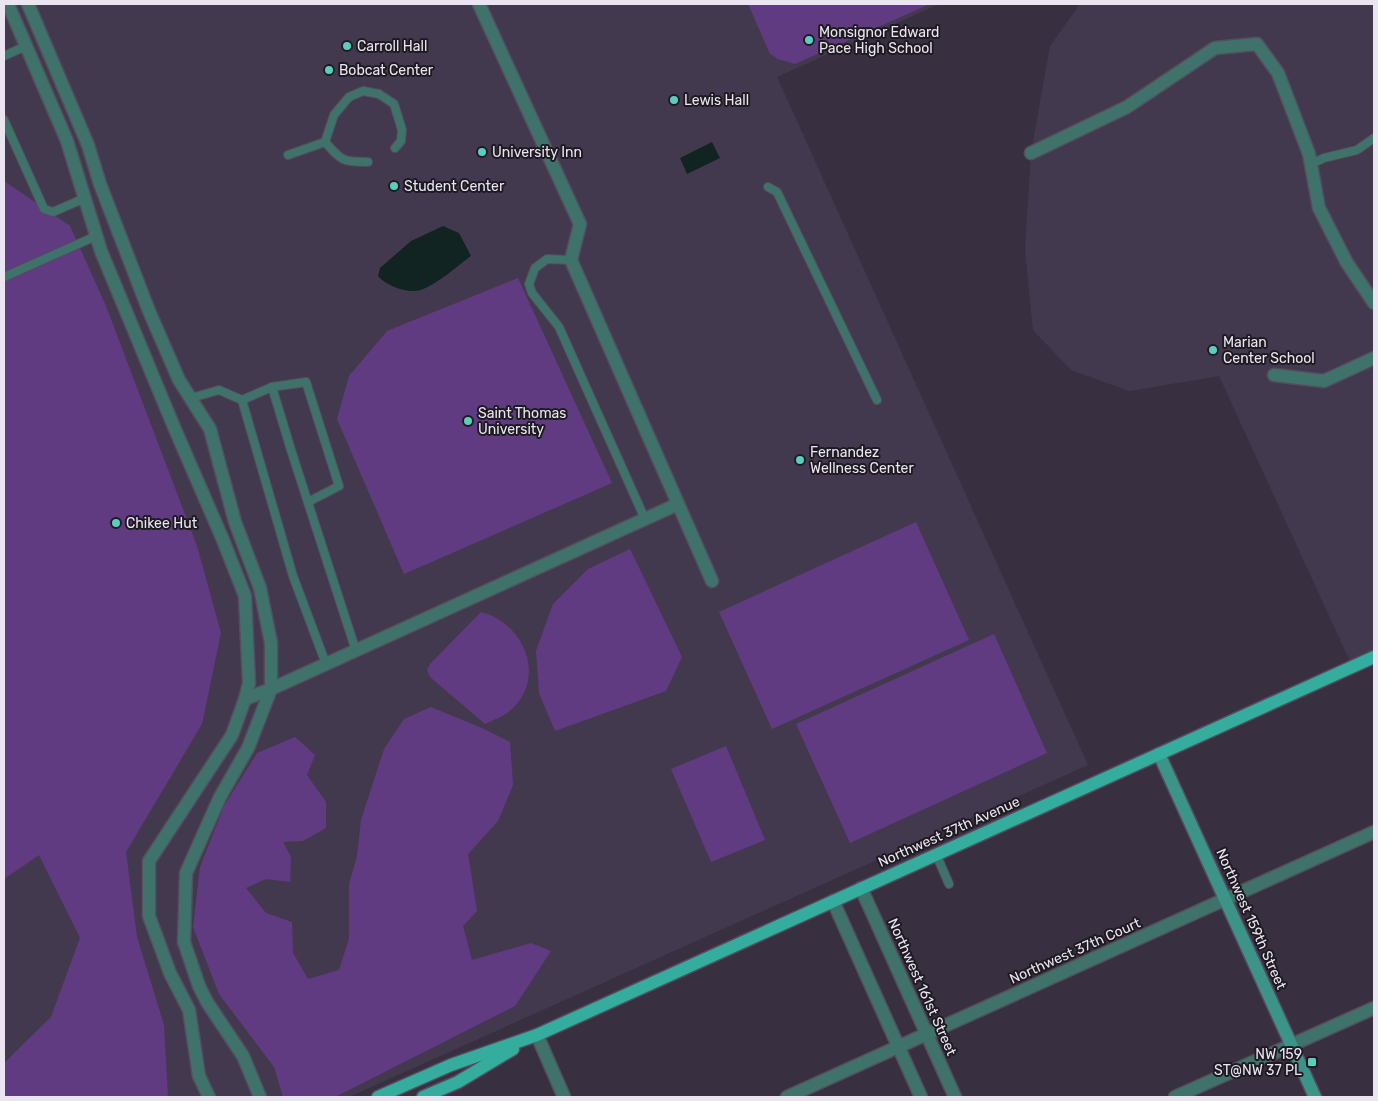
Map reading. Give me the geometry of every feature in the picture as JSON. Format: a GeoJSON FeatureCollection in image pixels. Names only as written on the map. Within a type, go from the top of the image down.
{"type":"FeatureCollection","features":[{"type":"Feature","properties":{"kind":"main road","name":"Northwest 37th Avenue"},"geometry":{"type":"LineString","coordinates":[[378,1097],[451,1065],[536,1035],[1374,657]]}},
{"type":"Feature","properties":{"kind":"main road","name":"Northwest 37th Avenue"},"geometry":{"type":"LineString","coordinates":[[423,1097],[458,1082],[536,1035]]}},
{"type":"Feature","properties":{"kind":"street"},"geometry":{"type":"LineString","coordinates":[[8,4],[67,141],[101,251],[245,596],[249,683],[246,699],[232,736],[148,860],[149,916],[170,974],[189,1010],[199,1076],[209,1097]]}},
{"type":"Feature","properties":{"kind":"street"},"geometry":{"type":"LineString","coordinates":[[28,4],[88,145],[100,184],[149,311],[179,380],[210,429],[235,522],[260,588],[271,643],[271,690],[248,748],[220,797],[186,873],[184,942],[199,986],[207,1002],[243,1056],[260,1097]]}},
{"type":"Feature","properties":{"kind":"street"},"geometry":{"type":"LineString","coordinates":[[479,4],[580,224],[571,260],[712,581]]}},
{"type":"Feature","properties":{"kind":"street"},"geometry":{"type":"LineString","coordinates":[[1031,154],[1126,107],[1215,48],[1257,44],[1278,73],[1310,154],[1319,208],[1347,263],[1374,303]]}},
{"type":"Feature","properties":{"kind":"street"},"geometry":{"type":"LineString","coordinates":[[1274,375],[1324,381],[1374,358]]}},
{"type":"Feature","properties":{"kind":"street"},"geometry":{"type":"LineString","coordinates":[[246,699],[271,690],[678,504]]}},
{"type":"Feature","properties":{"kind":"street","name":"Northwest 159th Street"},"geometry":{"type":"LineString","coordinates":[[1159,754],[1315,1097]]}},
{"type":"Feature","properties":{"kind":"street","name":"Northwest 37th Court"},"geometry":{"type":"LineString","coordinates":[[787,1097],[1374,832]]}},
{"type":"Feature","properties":{"kind":"street","name":"Northwest 161st Street"},"geometry":{"type":"LineString","coordinates":[[861,888],[955,1097]]}},
{"type":"Feature","properties":{"kind":"street"},"geometry":{"type":"LineString","coordinates":[[833,901],[921,1097]]}},
{"type":"Feature","properties":{"kind":"street"},"geometry":{"type":"LineString","coordinates":[[189,1010],[207,1002]]}},
{"type":"Feature","properties":{"kind":"street"},"geometry":{"type":"LineString","coordinates":[[1175,1097],[1374,1008]]}},
{"type":"Feature","properties":{"kind":"street"},"geometry":{"type":"LineString","coordinates":[[536,1035],[564,1097]]}},
{"type":"Feature","properties":{"kind":"lane"},"geometry":{"type":"LineString","coordinates":[[4,56],[26,46]]}},
{"type":"Feature","properties":{"kind":"lane"},"geometry":{"type":"LineString","coordinates":[[325,142],[334,115],[349,97],[363,90],[379,94],[394,104],[402,130],[401,141],[395,148]]}},
{"type":"Feature","properties":{"kind":"lane"},"geometry":{"type":"LineString","coordinates":[[4,120],[44,209],[54,212],[85,198]]}},
{"type":"Feature","properties":{"kind":"lane"},"geometry":{"type":"LineString","coordinates":[[1311,164],[1324,158],[1357,150],[1374,138]]}},
{"type":"Feature","properties":{"kind":"lane"},"geometry":{"type":"LineString","coordinates":[[288,155],[325,142]]}},
{"type":"Feature","properties":{"kind":"lane"},"geometry":{"type":"LineString","coordinates":[[325,142],[341,160],[368,162]]}},
{"type":"Feature","properties":{"kind":"lane"},"geometry":{"type":"LineString","coordinates":[[768,187],[777,192],[877,400]]}},
{"type":"Feature","properties":{"kind":"lane"},"geometry":{"type":"LineString","coordinates":[[4,277],[96,236]]}},
{"type":"Feature","properties":{"kind":"lane"},"geometry":{"type":"LineString","coordinates":[[571,260],[547,259],[535,268],[529,284],[532,293],[559,327],[645,519]]}},
{"type":"Feature","properties":{"kind":"lane"},"geometry":{"type":"LineString","coordinates":[[191,398],[219,390],[242,400],[272,387],[306,382],[339,486],[308,502]]}},
{"type":"Feature","properties":{"kind":"lane"},"geometry":{"type":"LineString","coordinates":[[272,387],[356,651]]}},
{"type":"Feature","properties":{"kind":"lane"},"geometry":{"type":"LineString","coordinates":[[242,400],[293,576],[326,664]]}},
{"type":"Feature","properties":{"kind":"lane"},"geometry":{"type":"LineString","coordinates":[[936,854],[949,884]]}},
{"type":"Feature","properties":{"kind":"shaded area","name":"Saint Thomas University"},"geometry":{"type":"Polygon","coordinates":[[[4,4],[939,4],[777,77],[1088,765],[349,1097],[4,1097],[4,4]]]}},
{"type":"Feature","properties":{"kind":"shaded area","name":"Monsignor Edward Pace High School"},"geometry":{"type":"Polygon","coordinates":[[[748,4],[930,4],[795,64],[778,59],[770,54],[748,4]]]}},
{"type":"Feature","properties":{"kind":"shaded area","name":"Marian Center School"},"geometry":{"type":"Polygon","coordinates":[[[1080,4],[1374,4],[1374,657],[1353,668],[1219,376],[1129,391],[1071,370],[1033,330],[1025,249],[1031,153],[1050,46],[1080,4]]]}},
{"type":"Feature","properties":{"kind":"shaded area"},"geometry":{"type":"Polygon","coordinates":[[[712,142],[720,158],[687,174],[680,158],[712,142]]]}},
{"type":"Feature","properties":{"kind":"shaded area"},"geometry":{"type":"Polygon","coordinates":[[[4,181],[70,226],[106,306],[197,546],[221,633],[202,724],[126,852],[137,937],[164,1025],[168,1097],[4,1097],[4,1063],[51,1017],[80,938],[39,855],[4,879],[4,181]]]}},
{"type":"Feature","properties":{"kind":"shaded area"},"geometry":{"type":"Polygon","coordinates":[[[443,226],[459,233],[471,256],[441,279],[421,290],[410,291],[398,288],[386,283],[378,276],[380,268],[411,241],[443,226]]]}},
{"type":"Feature","properties":{"kind":"shaded area"},"geometry":{"type":"Polygon","coordinates":[[[518,278],[612,483],[404,574],[337,419],[349,376],[387,331],[518,278]]]}},
{"type":"Feature","properties":{"kind":"shaded area"},"geometry":{"type":"Polygon","coordinates":[[[916,522],[969,640],[772,729],[719,612],[916,522]]]}},
{"type":"Feature","properties":{"kind":"shaded area"},"geometry":{"type":"Polygon","coordinates":[[[630,549],[682,657],[666,691],[555,731],[539,693],[536,651],[553,604],[588,569],[630,549]]]}},
{"type":"Feature","properties":{"kind":"shaded area"},"geometry":{"type":"Polygon","coordinates":[[[481,612],[508,626],[518,637],[525,650],[528,664],[528,678],[524,693],[515,706],[505,714],[485,724],[430,677],[427,670],[430,664],[481,612]]]}},
{"type":"Feature","properties":{"kind":"shaded area"},"geometry":{"type":"Polygon","coordinates":[[[994,634],[1047,753],[850,843],[796,724],[994,634]]]}},
{"type":"Feature","properties":{"kind":"shaded area"},"geometry":{"type":"Polygon","coordinates":[[[431,707],[510,742],[513,785],[498,821],[468,854],[477,911],[463,926],[472,960],[531,943],[551,951],[515,1006],[335,1097],[283,1097],[274,1067],[219,994],[193,927],[200,867],[224,806],[257,753],[295,737],[315,755],[307,775],[326,802],[326,828],[303,841],[283,842],[291,857],[290,882],[266,879],[246,888],[266,913],[292,922],[293,953],[308,979],[339,970],[349,939],[349,884],[357,856],[361,820],[384,749],[404,719],[431,707]]]}},
{"type":"Feature","properties":{"kind":"shaded area"},"geometry":{"type":"Polygon","coordinates":[[[726,746],[765,840],[711,862],[671,769],[726,746]]]}},
{"type":"Feature","properties":{"kind":"place","name":"Monsignor Edward Pace High School"},"geometry":{"type":"Point","coordinates":[809,40]}},
{"type":"Feature","properties":{"kind":"place","name":"Carroll Hall"},"geometry":{"type":"Point","coordinates":[347,46]}},
{"type":"Feature","properties":{"kind":"place","name":"Bobcat Center"},"geometry":{"type":"Point","coordinates":[329,70]}},
{"type":"Feature","properties":{"kind":"place","name":"Lewis Hall"},"geometry":{"type":"Point","coordinates":[674,100]}},
{"type":"Feature","properties":{"kind":"place","name":"University Inn"},"geometry":{"type":"Point","coordinates":[482,152]}},
{"type":"Feature","properties":{"kind":"place","name":"Student Center"},"geometry":{"type":"Point","coordinates":[394,186]}},
{"type":"Feature","properties":{"kind":"place","name":"Marian Center School"},"geometry":{"type":"Point","coordinates":[1213,350]}},
{"type":"Feature","properties":{"kind":"place","name":"Saint Thomas University"},"geometry":{"type":"Point","coordinates":[468,421]}},
{"type":"Feature","properties":{"kind":"place","name":"Fernandez Wellness Center"},"geometry":{"type":"Point","coordinates":[800,460]}},
{"type":"Feature","properties":{"kind":"place","name":"Chikee Hut"},"geometry":{"type":"Point","coordinates":[116,523]}},
{"type":"Feature","properties":{"kind":"place","name":"NW 159 ST@NW 37 PL"},"geometry":{"type":"Point","coordinates":[1312,1062]}}]}
